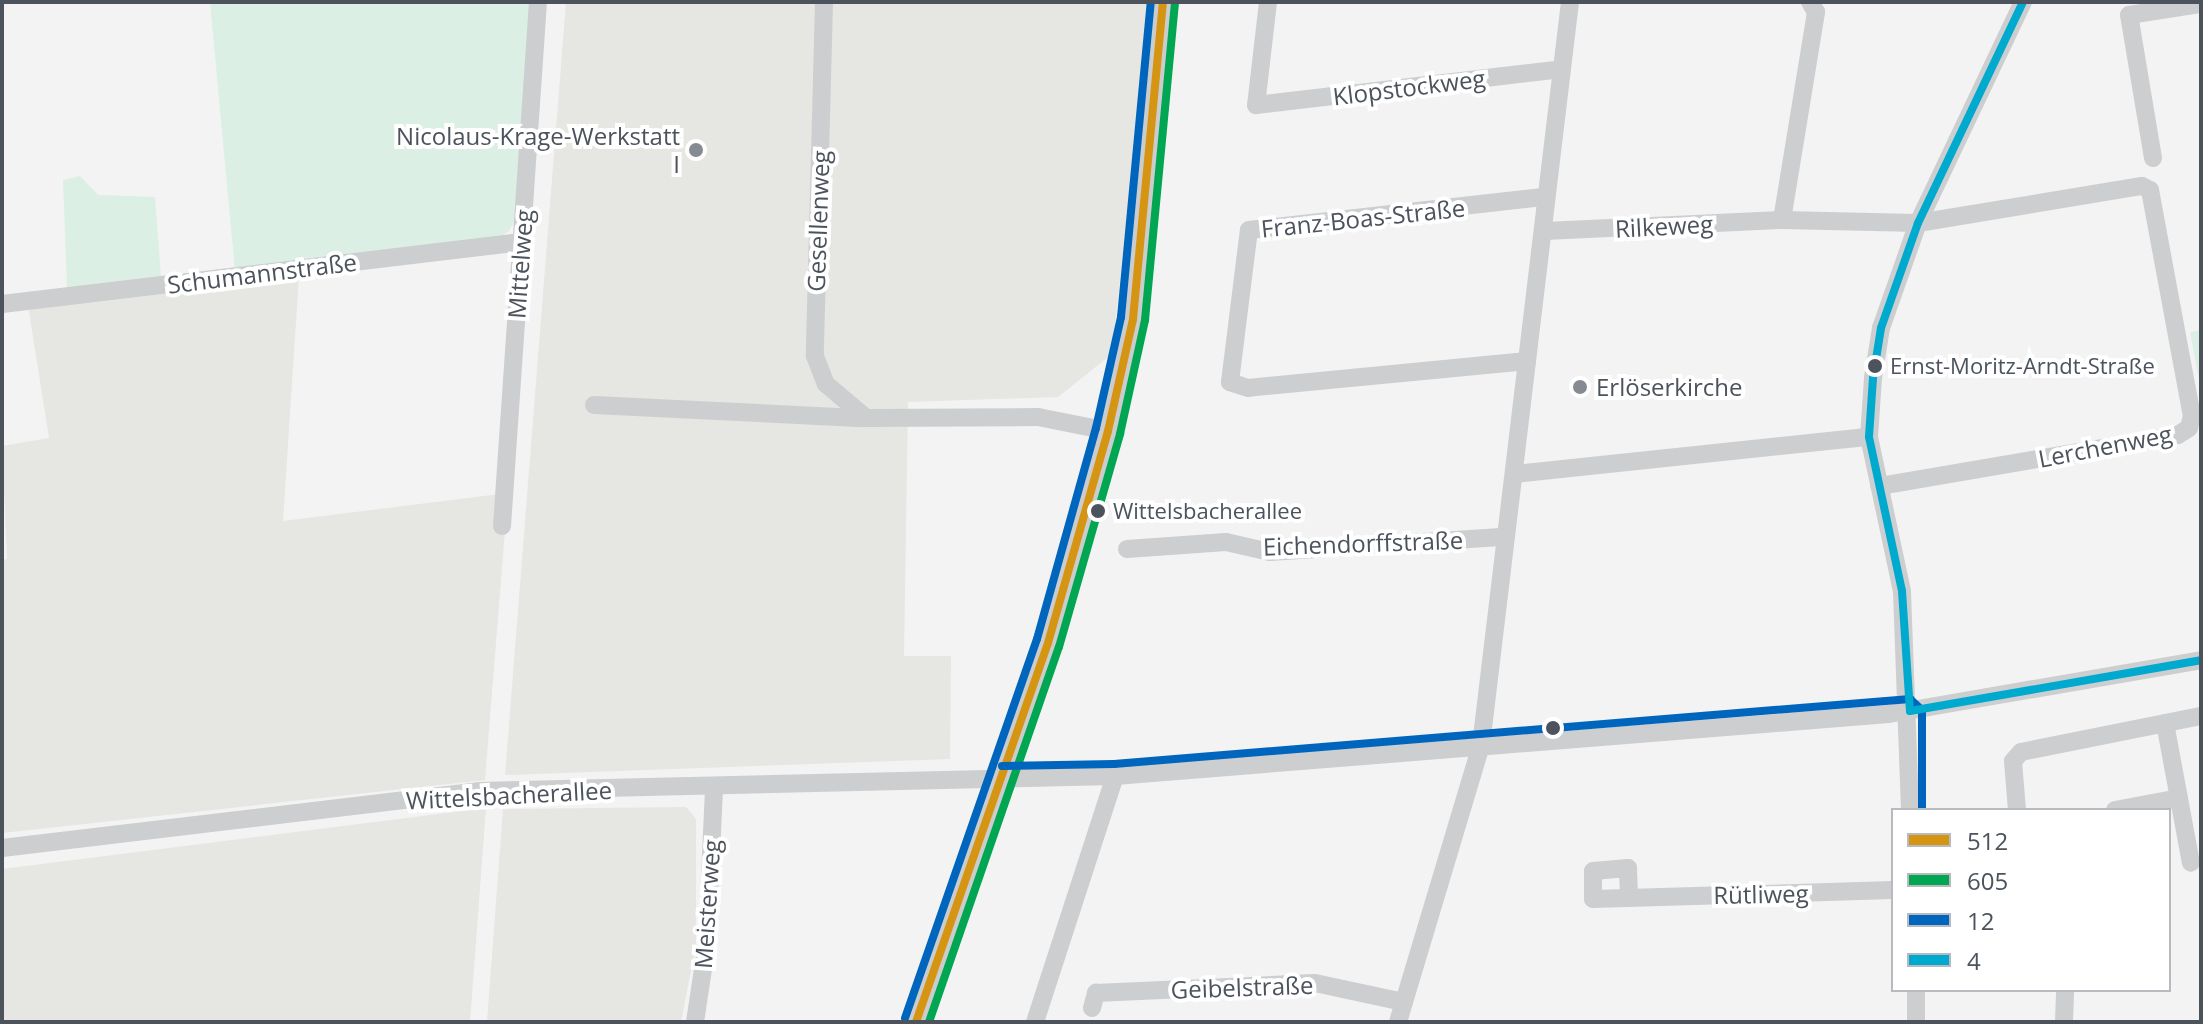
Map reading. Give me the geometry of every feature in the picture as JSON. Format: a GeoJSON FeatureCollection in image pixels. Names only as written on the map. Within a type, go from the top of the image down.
{"type":"FeatureCollection","features":[{"type":"Feature","properties":{"kind":"main road"},"geometry":{"type":"LineString","coordinates":[[916,1022],[938,949],[1048,643],[1108,431],[1133,319],[1163,2]]}},
{"type":"Feature","properties":{"kind":"street","name":"Mittelweg"},"geometry":{"type":"LineString","coordinates":[[502,526],[538,2]]}},
{"type":"Feature","properties":{"kind":"street","name":"Gesellenweg"},"geometry":{"type":"LineString","coordinates":[[824,2],[815,356],[826,384],[866,418]]}},
{"type":"Feature","properties":{"kind":"street","name":"Klopstockweg"},"geometry":{"type":"LineString","coordinates":[[1268,2],[1256,105],[1562,69]]}},
{"type":"Feature","properties":{"kind":"street"},"geometry":{"type":"LineString","coordinates":[[1398,1022],[1481,745],[1545,231],[1545,197],[1570,2]]}},
{"type":"Feature","properties":{"kind":"street"},"geometry":{"type":"LineString","coordinates":[[1782,220],[1816,12],[1810,2]]}},
{"type":"Feature","properties":{"kind":"street"},"geometry":{"type":"LineString","coordinates":[[1910,808],[1910,711],[1902,591],[1869,437],[1881,328],[1918,223],[2023,2]]}},
{"type":"Feature","properties":{"kind":"street"},"geometry":{"type":"LineString","coordinates":[[2153,158],[2129,15],[2200,3]]}},
{"type":"Feature","properties":{"kind":"street","name":"Lerchenweg"},"geometry":{"type":"LineString","coordinates":[[1879,486],[2178,435],[2189,428],[2192,416],[2150,190],[2142,186],[1918,223]]}},
{"type":"Feature","properties":{"kind":"street","name":"Franz-Boas-Straße"},"geometry":{"type":"LineString","coordinates":[[1527,361],[1248,388],[1230,382],[1249,230],[1545,197]]}},
{"type":"Feature","properties":{"kind":"street","name":"Rilkeweg"},"geometry":{"type":"LineString","coordinates":[[1545,231],[1782,220],[1918,223]]}},
{"type":"Feature","properties":{"kind":"street","name":"Schumannstraße"},"geometry":{"type":"LineString","coordinates":[[2,304],[522,242]]}},
{"type":"Feature","properties":{"kind":"street"},"geometry":{"type":"LineString","coordinates":[[594,405],[866,418],[1038,417],[1108,431]]}},
{"type":"Feature","properties":{"kind":"street"},"geometry":{"type":"LineString","coordinates":[[1514,474],[1869,437]]}},
{"type":"Feature","properties":{"kind":"street","name":"Eichendorffstraße"},"geometry":{"type":"LineString","coordinates":[[1127,549],[1226,542],[1270,552],[1505,537]]}},
{"type":"Feature","properties":{"kind":"street","name":"Wittelsbacherallee"},"geometry":{"type":"LineString","coordinates":[[2,848],[479,791],[1115,776],[1910,711],[2201,660]]}},
{"type":"Feature","properties":{"kind":"street"},"geometry":{"type":"LineString","coordinates":[[2017,808],[2013,761],[2021,752],[2201,716]]}},
{"type":"Feature","properties":{"kind":"street"},"geometry":{"type":"LineString","coordinates":[[2165,723],[2191,863]]}},
{"type":"Feature","properties":{"kind":"street"},"geometry":{"type":"LineString","coordinates":[[1035,1022],[1115,776]]}},
{"type":"Feature","properties":{"kind":"street","name":"Meisterweg"},"geometry":{"type":"LineString","coordinates":[[695,1022],[707,943],[714,786]]}},
{"type":"Feature","properties":{"kind":"street"},"geometry":{"type":"LineString","coordinates":[[2126,808],[2179,798]]}},
{"type":"Feature","properties":{"kind":"street","name":"Rütliweg"},"geometry":{"type":"LineString","coordinates":[[1629,897],[1891,890]]}},
{"type":"Feature","properties":{"kind":"street","name":"Geibelstraße"},"geometry":{"type":"LineString","coordinates":[[1092,1008],[1096,993],[1315,983],[1404,1002]]}},
{"type":"Feature","properties":{"kind":"street"},"geometry":{"type":"LineString","coordinates":[[1916,992],[1916,1022]]}},
{"type":"Feature","properties":{"kind":"street"},"geometry":{"type":"LineString","coordinates":[[2064,1022],[2065,992]]}},
{"type":"Feature","properties":{"kind":"shaded area"},"geometry":{"type":"Polygon","coordinates":[[[566,2],[1150,2],[1112,354],[1058,397],[908,402],[904,656],[951,656],[950,759],[505,775],[566,2]]]}},
{"type":"Feature","properties":{"kind":"shaded area"},"geometry":{"type":"Polygon","coordinates":[[[299,276],[283,521],[508,493],[485,780],[2,833],[2,560],[7,559],[2,446],[49,438],[28,305],[299,276]]]}},
{"type":"Feature","properties":{"kind":"shaded area"},"geometry":{"type":"Polygon","coordinates":[[[686,807],[696,819],[696,945],[681,1022],[487,1022],[503,809],[686,807]]]}},
{"type":"Feature","properties":{"kind":"shaded area"},"geometry":{"type":"Polygon","coordinates":[[[486,808],[470,1022],[2,1022],[2,869],[486,808]]]}},
{"type":"Feature","properties":{"kind":"green space"},"geometry":{"type":"Polygon","coordinates":[[[210,2],[531,2],[515,220],[509,231],[500,237],[235,271],[210,2]]]}},
{"type":"Feature","properties":{"kind":"green space"},"geometry":{"type":"Polygon","coordinates":[[[80,176],[98,195],[155,197],[161,277],[67,289],[63,180],[80,176]]]}},
{"type":"Feature","properties":{"kind":"green space"},"geometry":{"type":"Polygon","coordinates":[[[2201,330],[2201,390],[2190,332],[2201,330]]]}},
{"type":"Feature","properties":{"kind":"transit line","name":"12"},"geometry":{"type":"LineString","coordinates":[[905,1018],[1037,639],[1096,428],[1121,317],[1151,2]]}},
{"type":"Feature","properties":{"kind":"transit line","name":"512"},"geometry":{"type":"LineString","coordinates":[[916,1022],[1048,643],[1108,431],[1133,319],[1163,2]]}},
{"type":"Feature","properties":{"kind":"transit line","name":"4"},"geometry":{"type":"LineString","coordinates":[[2023,2],[1918,223],[1881,328],[1873,378],[1869,437],[1902,591],[1910,711],[2201,660]]}},
{"type":"Feature","properties":{"kind":"transit line","name":"605"},"geometry":{"type":"LineString","coordinates":[[929,1022],[1059,647],[1120,434],[1145,320],[1175,3]]}},
{"type":"Feature","properties":{"kind":"transit line","name":"12"},"geometry":{"type":"LineString","coordinates":[[1002,766],[1114,764],[1910,699],[1922,710],[1922,808]]}},
{"type":"Feature","properties":{"kind":"place","name":"Nicolaus-Krage-Werkstatt I"},"geometry":{"type":"Point","coordinates":[696,150]}},
{"type":"Feature","properties":{"kind":"place","name":"Ernst-Moritz-Arndt-Straße"},"geometry":{"type":"Point","coordinates":[1875,366]}},
{"type":"Feature","properties":{"kind":"place","name":"Erlöserkirche"},"geometry":{"type":"Point","coordinates":[1580,387]}},
{"type":"Feature","properties":{"kind":"place","name":"Wittelsbacherallee"},"geometry":{"type":"Point","coordinates":[1098,511]}}]}
